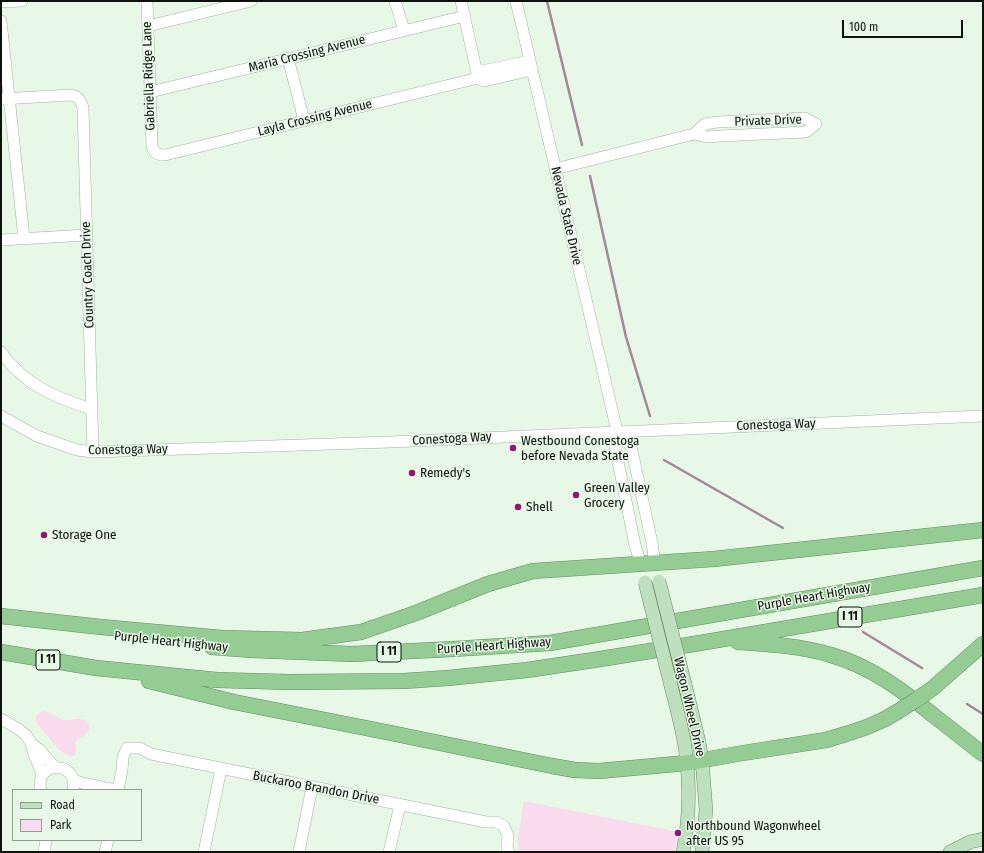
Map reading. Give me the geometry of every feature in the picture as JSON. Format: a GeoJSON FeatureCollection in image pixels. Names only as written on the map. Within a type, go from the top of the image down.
{"type":"FeatureCollection","features":[{"type":"Feature","properties":{"kind":"highway"},"geometry":{"type":"LineString","coordinates":[[1,617],[222,638],[302,640],[361,632],[416,613],[488,584],[532,571],[714,559],[983,530]]}},
{"type":"Feature","properties":{"kind":"highway"},"geometry":{"type":"LineString","coordinates":[[776,603],[983,558]]}},
{"type":"Feature","properties":{"kind":"highway","name":"Purple Heart Highway"},"geometry":{"type":"LineString","coordinates":[[1,617],[134,640],[251,650],[352,654],[453,649],[550,643],[983,568]]}},
{"type":"Feature","properties":{"kind":"highway","name":"Purple Heart Highway"},"geometry":{"type":"LineString","coordinates":[[1,652],[96,668],[217,680],[289,682],[404,681],[527,670],[983,595]]}},
{"type":"Feature","properties":{"kind":"highway"},"geometry":{"type":"LineString","coordinates":[[716,640],[806,649],[848,661],[878,675],[896,686],[983,754]]}},
{"type":"Feature","properties":{"kind":"highway"},"geometry":{"type":"LineString","coordinates":[[96,668],[234,702],[552,766],[575,770],[599,771],[687,763],[826,740],[846,734],[885,719],[916,700],[933,688],[983,644]]}},
{"type":"Feature","properties":{"kind":"main road","name":"Wagon Wheel Drive"},"geometry":{"type":"LineString","coordinates":[[648,564],[659,581],[699,742],[706,810],[702,852]]}},
{"type":"Feature","properties":{"kind":"main road","name":"Wagon Wheel Drive"},"geometry":{"type":"LineString","coordinates":[[648,564],[645,582],[685,745],[688,780],[688,817],[684,852]]}},
{"type":"Feature","properties":{"kind":"main road"},"geometry":{"type":"LineString","coordinates":[[950,852],[970,842],[983,838]]}},
{"type":"Feature","properties":{"kind":"street"},"geometry":{"type":"LineString","coordinates":[[1,2],[22,1]]}},
{"type":"Feature","properties":{"kind":"street","name":"Gabriella Ridge Lane"},"geometry":{"type":"LineString","coordinates":[[147,1],[153,150]]}},
{"type":"Feature","properties":{"kind":"street"},"geometry":{"type":"LineString","coordinates":[[148,26],[251,1]]}},
{"type":"Feature","properties":{"kind":"street"},"geometry":{"type":"LineString","coordinates":[[395,1],[404,30]]}},
{"type":"Feature","properties":{"kind":"street"},"geometry":{"type":"LineString","coordinates":[[461,1],[478,78]]}},
{"type":"Feature","properties":{"kind":"street","name":"Nevada State Drive"},"geometry":{"type":"LineString","coordinates":[[516,1],[617,431],[615,447],[635,545],[648,564]]}},
{"type":"Feature","properties":{"kind":"street","name":"Maria Crossing Avenue"},"geometry":{"type":"LineString","coordinates":[[150,92],[465,16]]}},
{"type":"Feature","properties":{"kind":"street"},"geometry":{"type":"LineString","coordinates":[[1,21],[5,99],[24,238]]}},
{"type":"Feature","properties":{"kind":"street"},"geometry":{"type":"LineString","coordinates":[[288,58],[304,120]]}},
{"type":"Feature","properties":{"kind":"street","name":"Layla Crossing Avenue"},"geometry":{"type":"LineString","coordinates":[[153,150],[156,154],[165,155],[478,78],[484,81],[531,66]]}},
{"type":"Feature","properties":{"kind":"street","name":"Country Coach Drive"},"geometry":{"type":"LineString","coordinates":[[5,99],[76,95],[83,108],[93,452]]}},
{"type":"Feature","properties":{"kind":"street","name":"Private Drive"},"geometry":{"type":"LineString","coordinates":[[555,169],[694,134],[707,137],[806,132],[816,124],[805,118],[717,122],[705,124],[694,134]]}},
{"type":"Feature","properties":{"kind":"street"},"geometry":{"type":"LineString","coordinates":[[1,240],[87,235]]}},
{"type":"Feature","properties":{"kind":"street"},"geometry":{"type":"LineString","coordinates":[[1,352],[21,374],[42,390],[59,398],[91,409]]}},
{"type":"Feature","properties":{"kind":"street","name":"Conestoga Way"},"geometry":{"type":"LineString","coordinates":[[1,416],[38,436],[77,450],[93,452],[390,442],[983,416]]}},
{"type":"Feature","properties":{"kind":"street","name":"Nevada State Drive"},"geometry":{"type":"LineString","coordinates":[[617,431],[631,446],[652,543],[648,564]]}},
{"type":"Feature","properties":{"kind":"street"},"geometry":{"type":"LineString","coordinates":[[1,719],[26,735],[31,743],[42,776],[40,784],[41,789]]}},
{"type":"Feature","properties":{"kind":"street"},"geometry":{"type":"LineString","coordinates":[[31,743],[40,750],[55,767]]}},
{"type":"Feature","properties":{"kind":"street","name":"Buckaroo Brandon Drive"},"geometry":{"type":"LineString","coordinates":[[117,789],[122,770],[123,757],[127,748],[140,748],[151,754],[486,822],[496,822],[504,826],[508,836],[507,847],[509,852]]}},
{"type":"Feature","properties":{"kind":"street"},"geometry":{"type":"LineString","coordinates":[[42,776],[48,770],[55,767],[60,767],[70,774],[73,785],[82,783],[112,789]]}},
{"type":"Feature","properties":{"kind":"street"},"geometry":{"type":"LineString","coordinates":[[204,852],[221,768]]}},
{"type":"Feature","properties":{"kind":"street"},"geometry":{"type":"LineString","coordinates":[[299,852],[312,787]]}},
{"type":"Feature","properties":{"kind":"street"},"geometry":{"type":"LineString","coordinates":[[390,852],[400,805]]}},
{"type":"Feature","properties":{"kind":"street"},"geometry":{"type":"LineString","coordinates":[[44,852],[46,841]]}},
{"type":"Feature","properties":{"kind":"street"},"geometry":{"type":"LineString","coordinates":[[105,852],[108,841]]}},
{"type":"Feature","properties":{"kind":"green space"},"geometry":{"type":"Polygon","coordinates":[[[44,711],[62,719],[81,719],[88,723],[89,731],[76,740],[75,755],[71,757],[59,750],[36,722],[37,715],[44,711]]]}},
{"type":"Feature","properties":{"kind":"green space"},"geometry":{"type":"Polygon","coordinates":[[[524,801],[679,832],[674,852],[520,852],[517,843],[524,801]]]}},
{"type":"Feature","properties":{"kind":"waterway"},"geometry":{"type":"LineString","coordinates":[[547,1],[582,145]]}},
{"type":"Feature","properties":{"kind":"waterway"},"geometry":{"type":"LineString","coordinates":[[590,176],[626,337],[650,416]]}},
{"type":"Feature","properties":{"kind":"waterway"},"geometry":{"type":"LineString","coordinates":[[664,460],[783,528]]}},
{"type":"Feature","properties":{"kind":"waterway"},"geometry":{"type":"LineString","coordinates":[[863,632],[922,668]]}},
{"type":"Feature","properties":{"kind":"waterway"},"geometry":{"type":"LineString","coordinates":[[967,704],[983,714]]}},
{"type":"Feature","properties":{"kind":"place","name":"Westbound Conestoga before Nevada State"},"geometry":{"type":"Point","coordinates":[513,448]}},
{"type":"Feature","properties":{"kind":"place","name":"Remedy's"},"geometry":{"type":"Point","coordinates":[412,473]}},
{"type":"Feature","properties":{"kind":"place","name":"Green Valley Grocery"},"geometry":{"type":"Point","coordinates":[576,495]}},
{"type":"Feature","properties":{"kind":"place","name":"Shell"},"geometry":{"type":"Point","coordinates":[518,507]}},
{"type":"Feature","properties":{"kind":"place","name":"Storage One"},"geometry":{"type":"Point","coordinates":[44,535]}},
{"type":"Feature","properties":{"kind":"place","name":"Northbound Wagonwheel after US 95"},"geometry":{"type":"Point","coordinates":[678,833]}}]}
